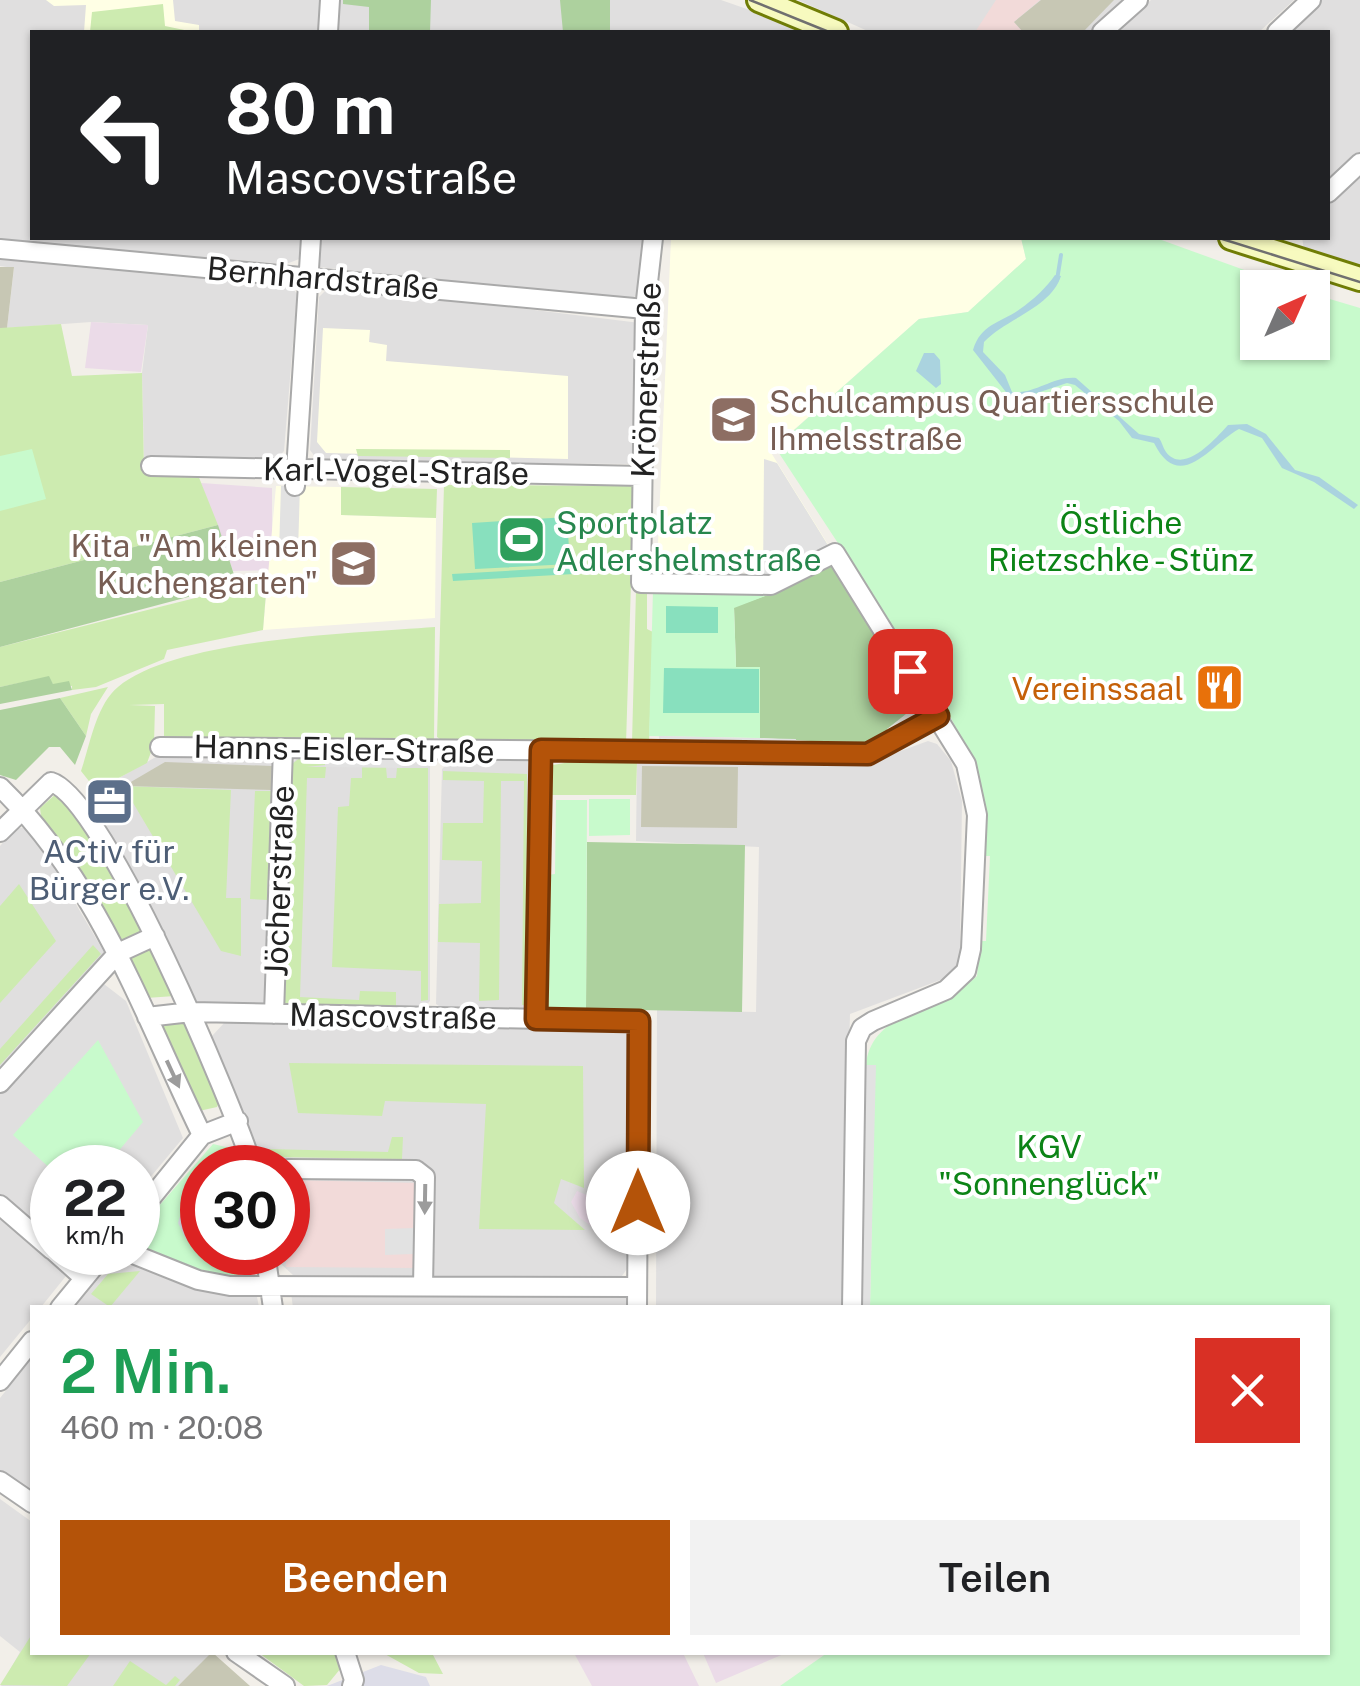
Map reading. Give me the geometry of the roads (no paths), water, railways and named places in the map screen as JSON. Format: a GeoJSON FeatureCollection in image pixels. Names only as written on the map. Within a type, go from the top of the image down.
{"type":"FeatureCollection","features":[{"type":"Feature","properties":{"kind":"main road"},"geometry":{"type":"LineString","coordinates":[[758,0],[823,30]]}},
{"type":"Feature","properties":{"kind":"main road"},"geometry":{"type":"LineString","coordinates":[[1243,240],[1275,245],[1360,279]]}},
{"type":"Feature","properties":{"kind":"street"},"geometry":{"type":"LineString","coordinates":[[328,30],[330,0]]}},
{"type":"Feature","properties":{"kind":"street"},"geometry":{"type":"LineString","coordinates":[[1104,30],[1138,0]]}},
{"type":"Feature","properties":{"kind":"street"},"geometry":{"type":"LineString","coordinates":[[1279,30],[1311,0]]}},
{"type":"Feature","properties":{"kind":"street"},"geometry":{"type":"LineString","coordinates":[[1330,192],[1360,162]]}},
{"type":"Feature","properties":{"kind":"street"},"geometry":{"type":"LineString","coordinates":[[296,478],[311,240]]}},
{"type":"Feature","properties":{"kind":"street","name":"Krönerstraße"},"geometry":{"type":"LineString","coordinates":[[653,240],[646,309],[641,583],[771,585],[835,553],[938,716]]}},
{"type":"Feature","properties":{"kind":"street","name":"Bernhardstraße"},"geometry":{"type":"LineString","coordinates":[[0,248],[646,309]]}},
{"type":"Feature","properties":{"kind":"street","name":"Karl-Vogel-Straße"},"geometry":{"type":"LineString","coordinates":[[151,466],[296,478],[642,476]]}},
{"type":"Feature","properties":{"kind":"street"},"geometry":{"type":"LineString","coordinates":[[852,1305],[858,1034],[874,1022],[952,986],[962,977],[971,956],[977,815],[966,764],[938,716]]}},
{"type":"Feature","properties":{"kind":"street","name":"Hanns-Eisler-Straße"},"geometry":{"type":"LineString","coordinates":[[160,747],[868,754],[938,716]]}},
{"type":"Feature","properties":{"kind":"street","name":"Jöcherstraße"},"geometry":{"type":"LineString","coordinates":[[274,1014],[283,748]]}},
{"type":"Feature","properties":{"kind":"street"},"geometry":{"type":"LineString","coordinates":[[536,1019],[541,750]]}},
{"type":"Feature","properties":{"kind":"street"},"geometry":{"type":"LineString","coordinates":[[0,832],[44,784],[59,784],[113,860],[155,936],[245,1145]]}},
{"type":"Feature","properties":{"kind":"street"},"geometry":{"type":"LineString","coordinates":[[0,787],[72,872],[118,953],[202,1135]]}},
{"type":"Feature","properties":{"kind":"street"},"geometry":{"type":"LineString","coordinates":[[0,1084],[118,953],[155,936]]}},
{"type":"Feature","properties":{"kind":"street","name":"Mascovstraße"},"geometry":{"type":"LineString","coordinates":[[148,1017],[191,1012],[639,1021],[637,1287]]}},
{"type":"Feature","properties":{"kind":"street"},"geometry":{"type":"LineString","coordinates":[[160,1187],[202,1135],[238,1121]]}},
{"type":"Feature","properties":{"kind":"street"},"geometry":{"type":"LineString","coordinates":[[310,1170],[416,1170],[425,1177],[422,1286]]}},
{"type":"Feature","properties":{"kind":"street"},"geometry":{"type":"LineString","coordinates":[[0,1205],[30,1231]]}},
{"type":"Feature","properties":{"kind":"street"},"geometry":{"type":"LineString","coordinates":[[160,1265],[198,1280],[230,1286],[637,1287],[637,1305]]}},
{"type":"Feature","properties":{"kind":"street"},"geometry":{"type":"LineString","coordinates":[[81,1275],[84,1278]]}},
{"type":"Feature","properties":{"kind":"street"},"geometry":{"type":"LineString","coordinates":[[62,1305],[87,1275]]}},
{"type":"Feature","properties":{"kind":"street"},"geometry":{"type":"LineString","coordinates":[[267,1275],[272,1305]]}},
{"type":"Feature","properties":{"kind":"street"},"geometry":{"type":"LineString","coordinates":[[0,1382],[30,1344]]}},
{"type":"Feature","properties":{"kind":"street"},"geometry":{"type":"LineString","coordinates":[[0,1481],[30,1502]]}},
{"type":"Feature","properties":{"kind":"street"},"geometry":{"type":"LineString","coordinates":[[240,1655],[286,1686]]}},
{"type":"Feature","properties":{"kind":"street"},"geometry":{"type":"LineString","coordinates":[[346,1655],[356,1684]]}},
{"type":"Feature","properties":{"kind":"water"},"geometry":{"type":"Polygon","coordinates":[[[1055,275],[1061,276],[1048,297],[984,342],[983,352],[1005,375],[1012,392],[1076,378],[1139,434],[1159,438],[1166,452],[1182,460],[1200,452],[1228,425],[1247,424],[1266,434],[1295,470],[1319,477],[1358,505],[1354,509],[1314,482],[1282,468],[1262,438],[1239,429],[1196,461],[1174,465],[1154,443],[1132,438],[1119,421],[1075,385],[1067,383],[1013,401],[973,350],[986,329],[1025,306],[1055,275]]]}},
{"type":"Feature","properties":{"kind":"water"},"geometry":{"type":"Polygon","coordinates":[[[924,353],[934,353],[940,360],[941,384],[936,388],[916,371],[924,353]]]}},
{"type":"Feature","properties":{"kind":"waterway"},"geometry":{"type":"LineString","coordinates":[[1057,280],[1061,255]]}},
{"type":"Feature","properties":{"kind":"tram line"},"geometry":{"type":"LineString","coordinates":[[750,0],[824,30]]}},
{"type":"Feature","properties":{"kind":"tram line"},"geometry":{"type":"LineString","coordinates":[[1225,240],[1360,282]]}},
{"type":"Feature","properties":{"kind":"place","name":"Schulcampus Quartiersschule Ihmelsstraße"},"geometry":{"type":"Point","coordinates":[734,419]}},
{"type":"Feature","properties":{"kind":"place","name":"Sportplatz Adlershelmstraße"},"geometry":{"type":"Point","coordinates":[521,540]}},
{"type":"Feature","properties":{"kind":"place","name":"Kita \"Am kleinen Kuchengarten\""},"geometry":{"type":"Point","coordinates":[353,563]}},
{"type":"Feature","properties":{"kind":"place","name":"Vereinssaal"},"geometry":{"type":"Point","coordinates":[1219,688]}},
{"type":"Feature","properties":{"kind":"place","name":"ACtiv für Bürger e.V."},"geometry":{"type":"Point","coordinates":[109,801]}},
{"type":"Feature","properties":{"kind":"park label","name":"Östliche Rietzschke - Stünz"},"geometry":{"type":"Point","coordinates":[1121,540]}},
{"type":"Feature","properties":{"kind":"park label","name":"KGV \"Sonnenglück\""},"geometry":{"type":"Point","coordinates":[1049,1164]}}]}
